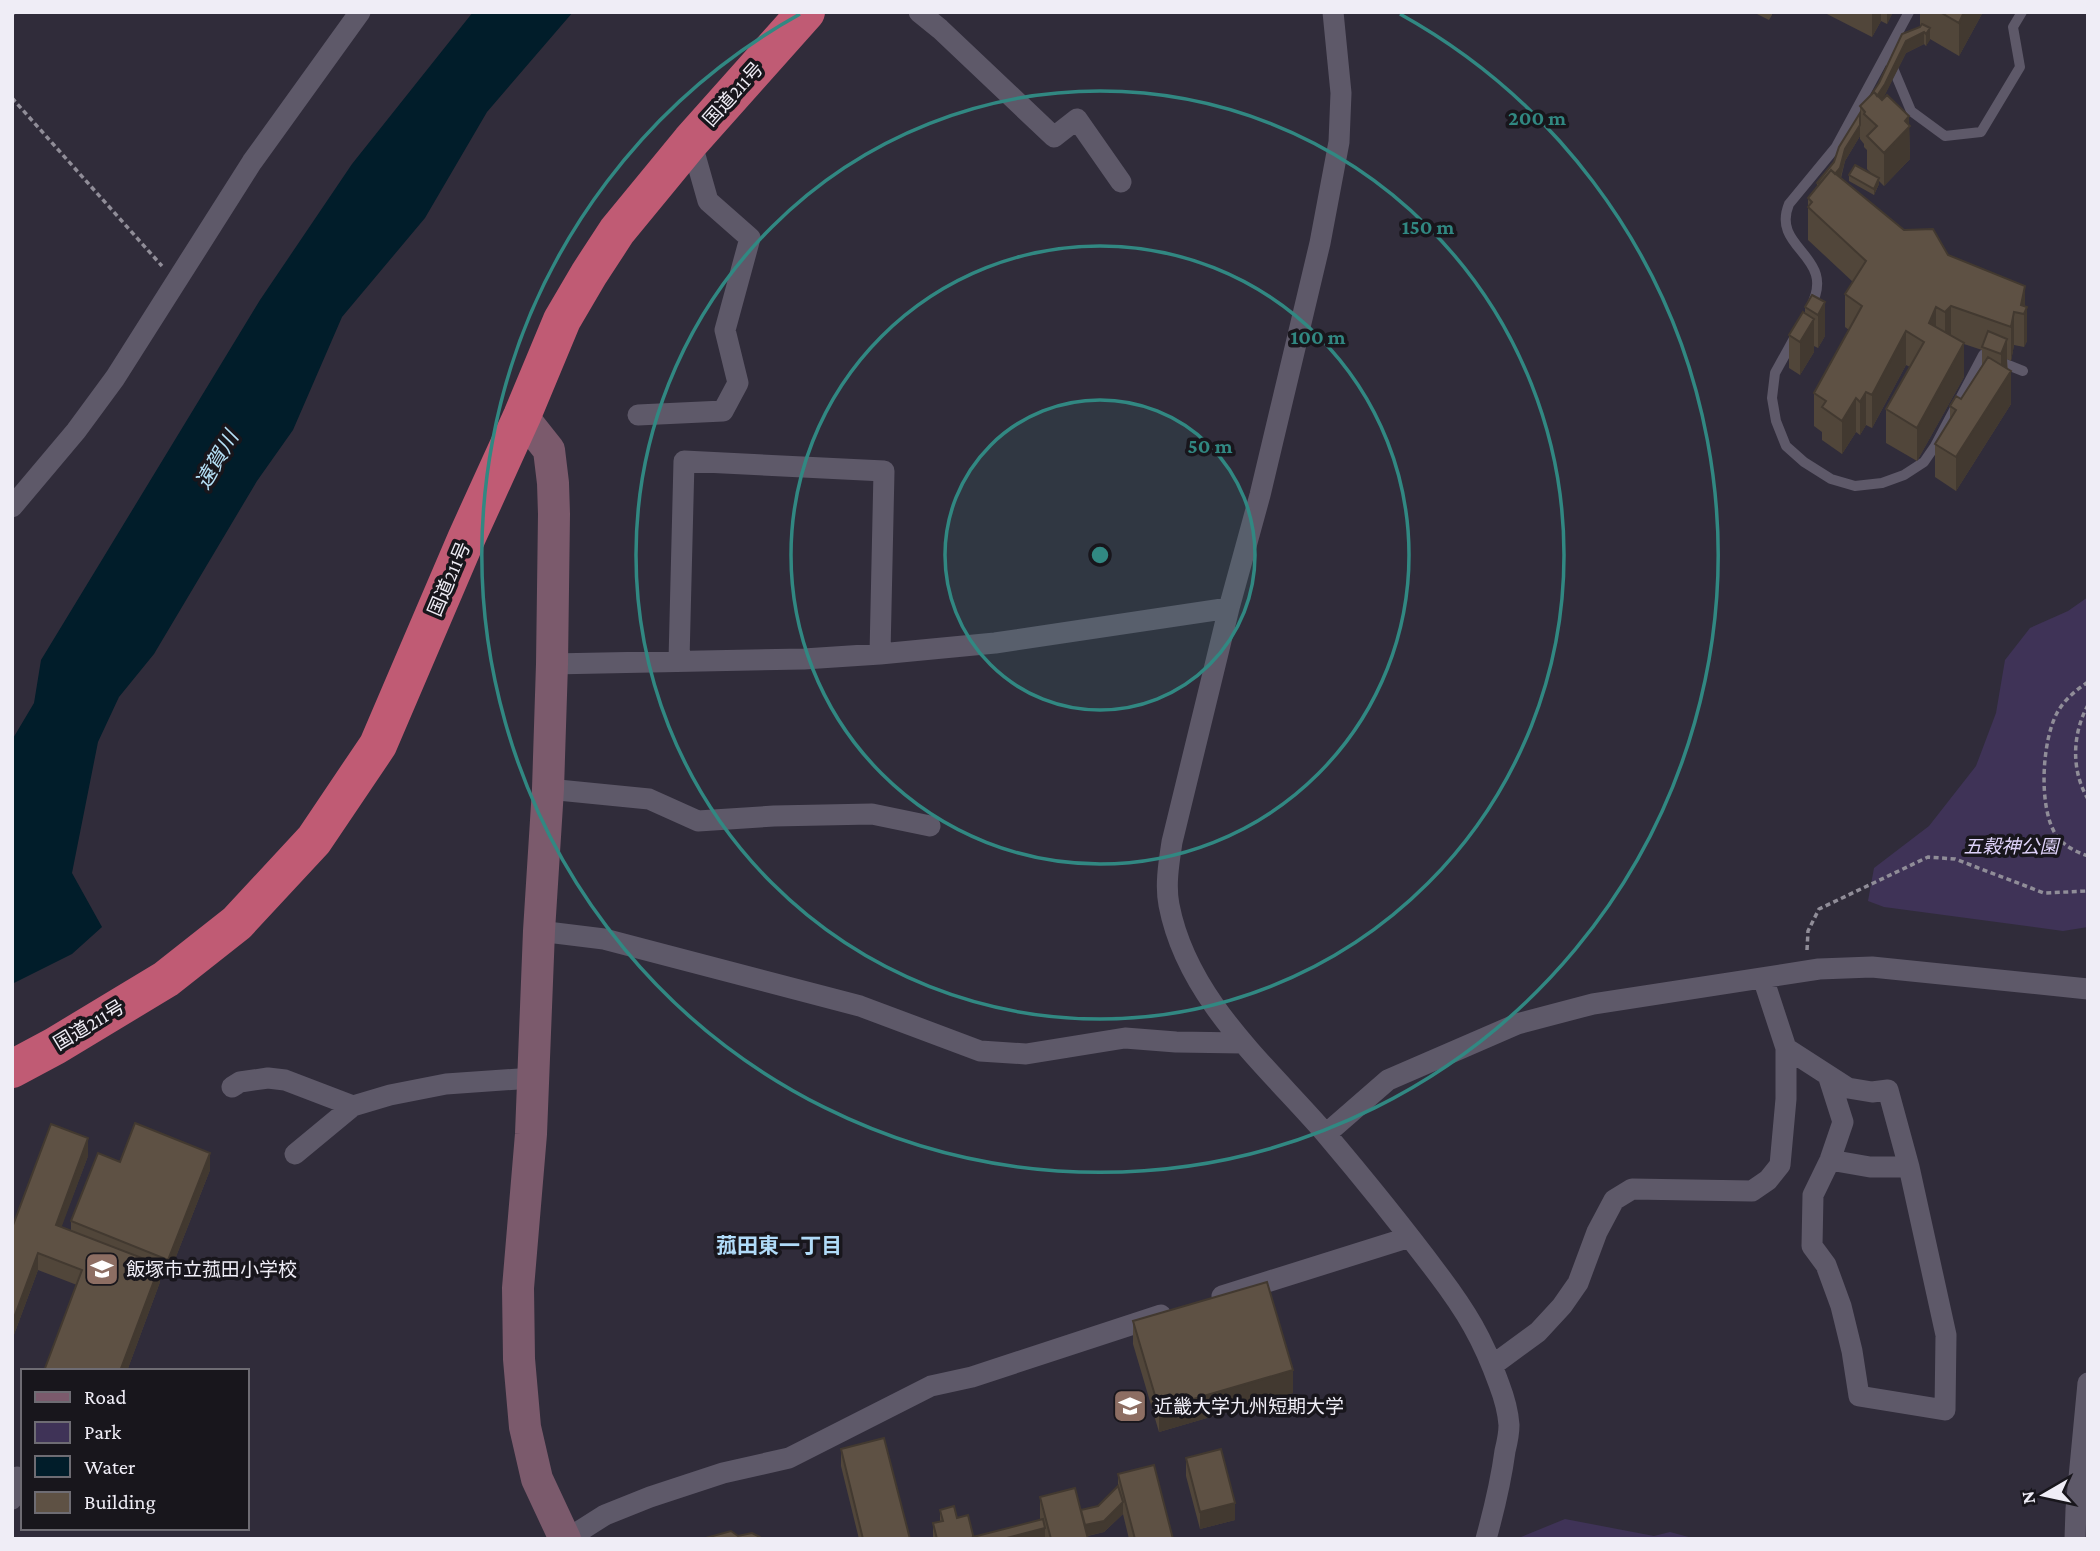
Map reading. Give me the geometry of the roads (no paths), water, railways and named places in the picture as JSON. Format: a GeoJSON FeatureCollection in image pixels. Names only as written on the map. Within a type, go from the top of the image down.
{"type":"FeatureCollection","features":[{"type":"Feature","properties":{"kind":"highway","name":"国道211号"},"geometry":{"type":"LineString","coordinates":[[12,1069],[166,979],[237,923],[314,840],[378,745],[562,320],[589,274],[617,232],[691,141],[806,12]]}},
{"type":"Feature","properties":{"kind":"street"},"geometry":{"type":"LineString","coordinates":[[12,507],[76,431],[115,378],[252,162],[360,12]]}},
{"type":"Feature","properties":{"kind":"street"},"geometry":{"type":"LineString","coordinates":[[919,12],[1054,137],[1077,119],[1121,182]]}},
{"type":"Feature","properties":{"kind":"street"},"geometry":{"type":"LineString","coordinates":[[1333,12],[1341,93],[1339,142],[1320,243],[1260,495],[1229,608],[1172,842],[1168,903],[1180,943],[1196,979],[1243,1043],[1326,1134],[1410,1237],[1477,1331],[1493,1365],[1509,1426],[1496,1505],[1486,1539]]}},
{"type":"Feature","properties":{"kind":"street"},"geometry":{"type":"LineString","coordinates":[[638,415],[723,411],[738,383],[725,330],[750,238],[708,201],[691,141]]}},
{"type":"Feature","properties":{"kind":"street"},"geometry":{"type":"LineString","coordinates":[[522,416],[549,450],[554,483],[548,789],[531,1134],[518,1288],[519,1359],[525,1427],[537,1479],[566,1539],[606,1515],[650,1497],[723,1474],[789,1458],[931,1386],[972,1377],[1410,1237]]}},
{"type":"Feature","properties":{"kind":"street"},"geometry":{"type":"LineString","coordinates":[[679,660],[684,461],[884,471],[880,654]]}},
{"type":"Feature","properties":{"kind":"street"},"geometry":{"type":"LineString","coordinates":[[552,664],[804,659],[880,654],[995,643],[1229,608]]}},
{"type":"Feature","properties":{"kind":"street"},"geometry":{"type":"LineString","coordinates":[[548,789],[649,799],[698,821],[872,814],[930,826]]}},
{"type":"Feature","properties":{"kind":"street"},"geometry":{"type":"LineString","coordinates":[[539,931],[604,939],[846,1003],[980,1051],[1026,1054],[1125,1038],[1243,1043]]}},
{"type":"Feature","properties":{"kind":"street"},"geometry":{"type":"LineString","coordinates":[[1326,1134],[1388,1080],[1517,1024],[1593,1004],[1819,969],[1872,967],[2088,989]]}},
{"type":"Feature","properties":{"kind":"street"},"geometry":{"type":"LineString","coordinates":[[1493,1365],[1538,1332],[1562,1306],[1578,1283],[1597,1232],[1614,1200],[1632,1189],[1752,1191],[1768,1180],[1780,1165],[1786,1100],[1786,1048],[1763,978]]}},
{"type":"Feature","properties":{"kind":"street"},"geometry":{"type":"LineString","coordinates":[[1786,1048],[1828,1074],[1848,1088],[1872,1092],[1888,1090],[1909,1167],[1946,1335],[1945,1410],[1859,1395],[1842,1307],[1826,1265],[1812,1246],[1813,1195],[1830,1160],[1843,1122],[1828,1074]]}},
{"type":"Feature","properties":{"kind":"street"},"geometry":{"type":"LineString","coordinates":[[232,1087],[240,1082],[268,1078],[285,1080],[353,1106]]}},
{"type":"Feature","properties":{"kind":"street"},"geometry":{"type":"LineString","coordinates":[[295,1154],[353,1106],[390,1095],[446,1084],[533,1078]]}},
{"type":"Feature","properties":{"kind":"street"},"geometry":{"type":"LineString","coordinates":[[1830,1160],[1870,1167],[1909,1167]]}},
{"type":"Feature","properties":{"kind":"street"},"geometry":{"type":"LineString","coordinates":[[2075,1539],[2088,1383]]}},
{"type":"Feature","properties":{"kind":"street"},"geometry":{"type":"LineString","coordinates":[[12,1499],[17,1477]]}},
{"type":"Feature","properties":{"kind":"lane"},"geometry":{"type":"LineString","coordinates":[[1909,12],[1836,147],[1789,204],[1784,215],[1784,226],[1814,269],[1818,286],[1815,298],[1775,373],[1772,398],[1776,421],[1786,446],[1804,462],[1831,479],[1854,486],[1882,483],[1924,462],[1983,355],[2023,371]]}},
{"type":"Feature","properties":{"kind":"lane"},"geometry":{"type":"LineString","coordinates":[[1887,54],[1911,111],[1945,136],[1981,132],[2020,67],[2013,27],[2022,12]]}},
{"type":"Feature","properties":{"kind":"water","name":"遠賀川"},"geometry":{"type":"Polygon","coordinates":[[[473,12],[573,12],[487,112],[425,218],[342,317],[293,430],[257,481],[154,654],[119,697],[98,742],[72,873],[102,927],[72,954],[12,984],[12,740],[34,703],[41,660],[260,300],[352,164],[473,12]]]}},
{"type":"Feature","properties":{"kind":"place","name":"飯塚市立菰田小学校"},"geometry":{"type":"Point","coordinates":[102,1269]}},
{"type":"Feature","properties":{"kind":"place","name":"近畿大学九州短期大学"},"geometry":{"type":"Point","coordinates":[1130,1406]}},
{"type":"Feature","properties":{"kind":"district","name":"菰田東一丁目"},"geometry":{"type":"Point","coordinates":[779,1246]}},
{"type":"Feature","properties":{"kind":"park label","name":"五穀神公園"},"geometry":{"type":"Point","coordinates":[2011,846]}}]}
